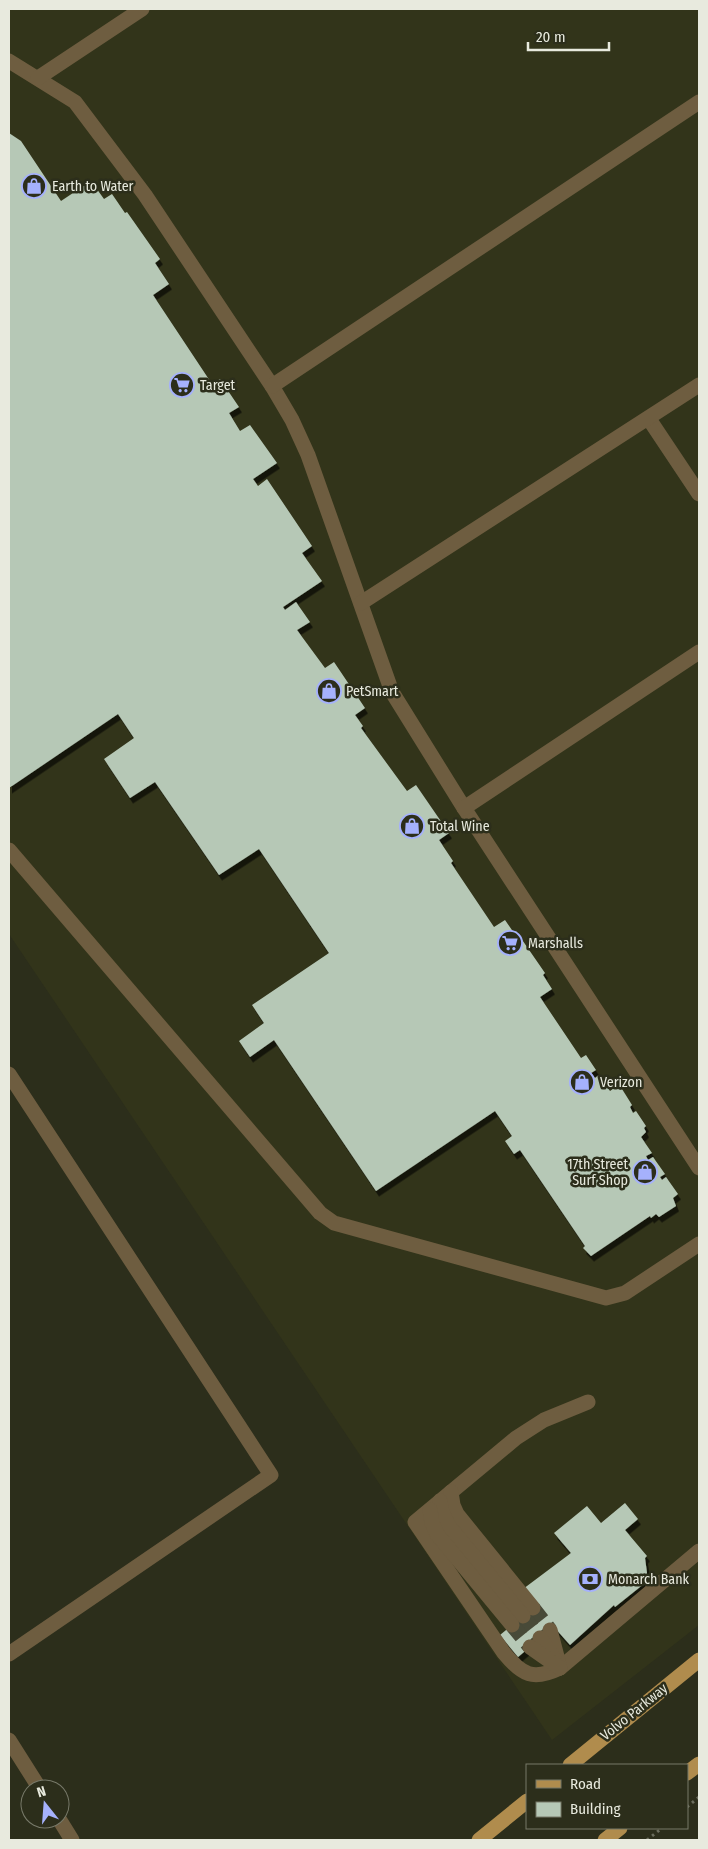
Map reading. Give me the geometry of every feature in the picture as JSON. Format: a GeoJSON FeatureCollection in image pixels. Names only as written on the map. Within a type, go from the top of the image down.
{"type":"FeatureCollection","features":[{"type":"Feature","properties":{"kind":"main road","name":"Volvo Parkway"},"geometry":{"type":"LineString","coordinates":[[571,1764],[699,1660]]}},
{"type":"Feature","properties":{"kind":"main road"},"geometry":{"type":"LineString","coordinates":[[688,1772],[699,1764]]}},
{"type":"Feature","properties":{"kind":"main road"},"geometry":{"type":"LineString","coordinates":[[479,1840],[526,1802]]}},
{"type":"Feature","properties":{"kind":"main road"},"geometry":{"type":"LineString","coordinates":[[605,1840],[619,1829]]}},
{"type":"Feature","properties":{"kind":"lane"},"geometry":{"type":"LineString","coordinates":[[38,78],[142,9]]}},
{"type":"Feature","properties":{"kind":"lane"},"geometry":{"type":"LineString","coordinates":[[9,61],[75,102],[146,194],[272,386],[292,420],[308,455],[392,692],[464,808],[694,1150],[699,1168]]}},
{"type":"Feature","properties":{"kind":"lane"},"geometry":{"type":"LineString","coordinates":[[272,386],[699,102]]}},
{"type":"Feature","properties":{"kind":"lane"},"geometry":{"type":"LineString","coordinates":[[361,603],[699,385]]}},
{"type":"Feature","properties":{"kind":"lane"},"geometry":{"type":"LineString","coordinates":[[649,418],[699,494]]}},
{"type":"Feature","properties":{"kind":"lane"},"geometry":{"type":"LineString","coordinates":[[464,808],[699,652]]}},
{"type":"Feature","properties":{"kind":"lane"},"geometry":{"type":"LineString","coordinates":[[9,850],[320,1213],[334,1223],[606,1298],[625,1293],[699,1244]]}},
{"type":"Feature","properties":{"kind":"lane"},"geometry":{"type":"LineString","coordinates":[[9,1074],[272,1475],[9,1654]]}},
{"type":"Feature","properties":{"kind":"lane"},"geometry":{"type":"LineString","coordinates":[[588,1402],[544,1420],[516,1438],[415,1522],[504,1654],[518,1671],[532,1675],[548,1674],[560,1668],[699,1551]]}},
{"type":"Feature","properties":{"kind":"lane"},"geometry":{"type":"LineString","coordinates":[[440,1501],[452,1505],[522,1616],[437,1534],[432,1523],[440,1501]]}},
{"type":"Feature","properties":{"kind":"lane"},"geometry":{"type":"LineString","coordinates":[[560,1668],[540,1638],[560,1668]]}},
{"type":"Feature","properties":{"kind":"lane"},"geometry":{"type":"LineString","coordinates":[[9,1740],[34,1779]]}},
{"type":"Feature","properties":{"kind":"lane"},"geometry":{"type":"LineString","coordinates":[[65,1829],[72,1840]]}},
{"type":"Feature","properties":{"kind":"path"},"geometry":{"type":"LineString","coordinates":[[688,1806],[699,1797]]}},
{"type":"Feature","properties":{"kind":"path"},"geometry":{"type":"LineString","coordinates":[[647,1840],[661,1829]]}},
{"type":"Feature","properties":{"kind":"shaded area"},"geometry":{"type":"Polygon","coordinates":[[[9,9],[699,9],[699,1625],[552,1740],[9,934],[9,9]]]}},
{"type":"Feature","properties":{"kind":"building"},"geometry":{"type":"Polygon","coordinates":[[[9,133],[21,141],[61,201],[91,181],[104,199],[112,194],[160,259],[155,263],[169,284],[153,295],[212,384],[220,379],[239,407],[229,413],[240,431],[250,425],[277,463],[253,479],[258,486],[267,479],[312,546],[302,553],[322,581],[283,607],[285,610],[296,602],[310,622],[297,630],[325,668],[334,662],[365,708],[355,715],[363,726],[361,728],[407,791],[416,785],[449,833],[439,840],[453,861],[451,863],[494,927],[505,920],[514,933],[516,931],[545,973],[543,975],[552,989],[540,997],[581,1058],[586,1055],[596,1070],[591,1073],[595,1078],[599,1075],[610,1091],[617,1086],[620,1090],[622,1089],[632,1105],[630,1107],[633,1113],[636,1111],[646,1126],[644,1128],[646,1132],[641,1137],[652,1153],[646,1156],[648,1160],[653,1157],[665,1174],[660,1177],[662,1180],[666,1177],[678,1194],[673,1198],[676,1206],[659,1217],[656,1214],[651,1218],[650,1216],[591,1256],[583,1248],[585,1246],[520,1150],[514,1154],[505,1141],[512,1136],[495,1111],[376,1191],[274,1040],[250,1057],[239,1041],[264,1023],[252,1005],[329,953],[259,849],[219,875],[155,782],[130,798],[104,759],[134,738],[118,714],[9,788],[9,133]]]}},
{"type":"Feature","properties":{"kind":"building","name":"Monarch Bank"},"geometry":{"type":"Polygon","coordinates":[[[625,1503],[638,1519],[625,1530],[647,1556],[645,1558],[647,1573],[643,1580],[645,1583],[615,1607],[614,1605],[570,1645],[554,1627],[518,1657],[500,1635],[536,1605],[523,1589],[571,1553],[554,1533],[587,1506],[601,1523],[625,1503]]]}},
{"type":"Feature","properties":{"kind":"tunnel"},"geometry":{"type":"LineString","coordinates":[[533,1608],[550,1630]]}},
{"type":"Feature","properties":{"kind":"tunnel"},"geometry":{"type":"LineString","coordinates":[[523,1616],[540,1638]]}},
{"type":"Feature","properties":{"kind":"tunnel"},"geometry":{"type":"LineString","coordinates":[[512,1625],[530,1647]]}},
{"type":"Feature","properties":{"kind":"place","name":"Earth to Water"},"geometry":{"type":"Point","coordinates":[34,186]}},
{"type":"Feature","properties":{"kind":"place","name":"Target"},"geometry":{"type":"Point","coordinates":[182,385]}},
{"type":"Feature","properties":{"kind":"place","name":"PetSmart"},"geometry":{"type":"Point","coordinates":[329,691]}},
{"type":"Feature","properties":{"kind":"place","name":"Total Wine"},"geometry":{"type":"Point","coordinates":[412,826]}},
{"type":"Feature","properties":{"kind":"place","name":"Marshalls"},"geometry":{"type":"Point","coordinates":[510,943]}},
{"type":"Feature","properties":{"kind":"place","name":"Verizon"},"geometry":{"type":"Point","coordinates":[582,1082]}},
{"type":"Feature","properties":{"kind":"place","name":"17th Street Surf Shop"},"geometry":{"type":"Point","coordinates":[645,1172]}},
{"type":"Feature","properties":{"kind":"place","name":"Monarch Bank"},"geometry":{"type":"Point","coordinates":[590,1579]}}]}
